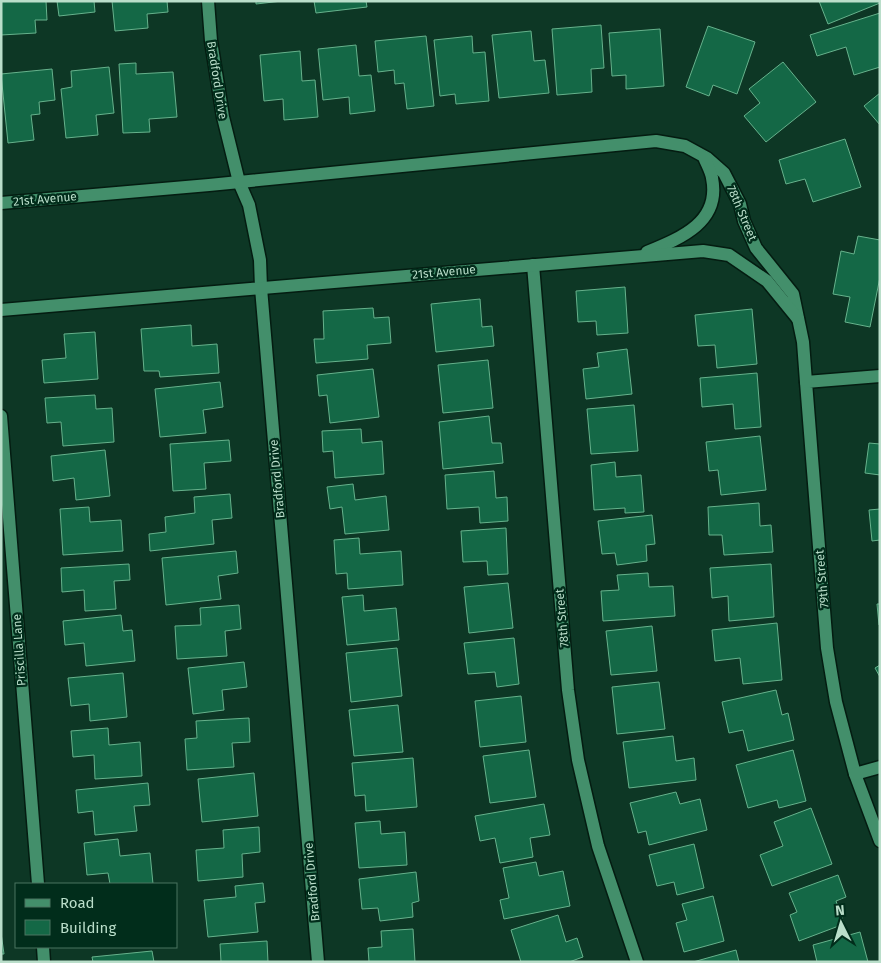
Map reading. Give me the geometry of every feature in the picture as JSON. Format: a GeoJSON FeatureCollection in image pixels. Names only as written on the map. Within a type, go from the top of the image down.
{"type":"FeatureCollection","features":[{"type":"Feature","properties":{"kind":"street","name":"Bradford Drive"},"geometry":{"type":"LineString","coordinates":[[208,1],[210,40],[223,117],[239,182],[249,205],[259,252],[318,962]]}},
{"type":"Feature","properties":{"kind":"street","name":"78th Street"},"geometry":{"type":"LineString","coordinates":[[626,144],[656,141],[685,146],[704,156],[724,173],[740,204],[744,221],[756,248],[792,294],[798,319]]}},
{"type":"Feature","properties":{"kind":"street","name":"21st Avenue"},"geometry":{"type":"LineString","coordinates":[[1,203],[626,144]]}},
{"type":"Feature","properties":{"kind":"street"},"geometry":{"type":"LineString","coordinates":[[636,257],[674,241],[706,218],[713,200],[712,178],[704,156]]}},
{"type":"Feature","properties":{"kind":"street","name":"21st Avenue"},"geometry":{"type":"LineString","coordinates":[[1,310],[703,251],[730,255],[767,281],[798,319],[803,342],[806,382]]}},
{"type":"Feature","properties":{"kind":"street","name":"78th Street"},"geometry":{"type":"LineString","coordinates":[[533,265],[568,690],[578,760],[598,846],[637,962]]}},
{"type":"Feature","properties":{"kind":"street"},"geometry":{"type":"LineString","coordinates":[[806,382],[880,376]]}},
{"type":"Feature","properties":{"kind":"street","name":"79th Street"},"geometry":{"type":"LineString","coordinates":[[806,382],[827,648],[836,702],[855,774],[880,841]]}},
{"type":"Feature","properties":{"kind":"street","name":"Priscilla Lane"},"geometry":{"type":"LineString","coordinates":[[1,416],[38,883]]}},
{"type":"Feature","properties":{"kind":"street"},"geometry":{"type":"LineString","coordinates":[[855,774],[880,767]]}},
{"type":"Feature","properties":{"kind":"street"},"geometry":{"type":"LineString","coordinates":[[42,948],[44,962]]}},
{"type":"Feature","properties":{"kind":"building"},"geometry":{"type":"Polygon","coordinates":[[[1,1],[46,1],[47,20],[35,20],[36,33],[1,35],[1,1]]]}},
{"type":"Feature","properties":{"kind":"building"},"geometry":{"type":"Polygon","coordinates":[[[57,1],[94,1],[95,12],[59,16],[57,1]]]}},
{"type":"Feature","properties":{"kind":"building"},"geometry":{"type":"Polygon","coordinates":[[[112,1],[167,1],[168,12],[147,14],[148,28],[115,31],[112,1]]]}},
{"type":"Feature","properties":{"kind":"building"},"geometry":{"type":"Polygon","coordinates":[[[256,1],[282,1],[256,4],[256,1]]]}},
{"type":"Feature","properties":{"kind":"building"},"geometry":{"type":"Polygon","coordinates":[[[314,1],[366,1],[367,7],[316,13],[314,1]]]}},
{"type":"Feature","properties":{"kind":"building"},"geometry":{"type":"Polygon","coordinates":[[[819,1],[880,1],[880,3],[828,24],[819,1]]]}},
{"type":"Feature","properties":{"kind":"building"},"geometry":{"type":"Polygon","coordinates":[[[880,13],[880,67],[854,75],[846,47],[817,56],[810,35],[880,13]]]}},
{"type":"Feature","properties":{"kind":"building"},"geometry":{"type":"Polygon","coordinates":[[[601,25],[604,68],[591,69],[592,92],[557,95],[552,29],[601,25]]]}},
{"type":"Feature","properties":{"kind":"building"},"geometry":{"type":"Polygon","coordinates":[[[708,26],[755,42],[737,94],[713,85],[709,96],[686,87],[708,26]]]}},
{"type":"Feature","properties":{"kind":"building"},"geometry":{"type":"Polygon","coordinates":[[[660,29],[664,86],[626,89],[626,75],[612,76],[609,33],[660,29]]]}},
{"type":"Feature","properties":{"kind":"building"},"geometry":{"type":"Polygon","coordinates":[[[531,31],[534,61],[545,60],[549,93],[499,98],[492,35],[531,31]]]}},
{"type":"Feature","properties":{"kind":"building"},"geometry":{"type":"Polygon","coordinates":[[[426,36],[434,106],[407,109],[404,83],[395,84],[394,70],[378,72],[375,41],[426,36]]]}},
{"type":"Feature","properties":{"kind":"building"},"geometry":{"type":"Polygon","coordinates":[[[472,36],[473,53],[485,52],[489,101],[456,104],[455,94],[440,96],[434,40],[472,36]]]}},
{"type":"Feature","properties":{"kind":"building"},"geometry":{"type":"Polygon","coordinates":[[[356,45],[359,76],[371,75],[375,111],[350,114],[349,97],[323,100],[318,49],[356,45]]]}},
{"type":"Feature","properties":{"kind":"building"},"geometry":{"type":"Polygon","coordinates":[[[300,51],[302,81],[315,80],[318,117],[284,120],[283,99],[264,101],[260,55],[300,51]]]}},
{"type":"Feature","properties":{"kind":"building"},"geometry":{"type":"Polygon","coordinates":[[[783,62],[816,102],[766,142],[744,116],[760,103],[749,89],[783,62]]]}},
{"type":"Feature","properties":{"kind":"building"},"geometry":{"type":"Polygon","coordinates":[[[136,63],[136,74],[173,72],[177,117],[149,119],[150,132],[123,133],[119,64],[136,63]]]}},
{"type":"Feature","properties":{"kind":"building"},"geometry":{"type":"Polygon","coordinates":[[[109,67],[114,113],[96,115],[98,135],[66,138],[61,89],[72,87],[71,71],[109,67]]]}},
{"type":"Feature","properties":{"kind":"building"},"geometry":{"type":"Polygon","coordinates":[[[52,69],[55,100],[39,102],[40,114],[31,115],[34,140],[8,143],[1,74],[52,69]]]}},
{"type":"Feature","properties":{"kind":"building"},"geometry":{"type":"Polygon","coordinates":[[[880,93],[880,125],[864,106],[880,93]]]}},
{"type":"Feature","properties":{"kind":"building"},"geometry":{"type":"Polygon","coordinates":[[[845,139],[861,187],[813,202],[805,179],[786,184],[779,160],[845,139]]]}},
{"type":"Feature","properties":{"kind":"building"},"geometry":{"type":"Polygon","coordinates":[[[858,236],[880,240],[880,277],[870,327],[845,322],[850,297],[833,294],[841,251],[854,254],[858,236]]]}},
{"type":"Feature","properties":{"kind":"building"},"geometry":{"type":"Polygon","coordinates":[[[625,287],[628,333],[597,335],[596,321],[578,322],[576,291],[625,287]]]}},
{"type":"Feature","properties":{"kind":"building"},"geometry":{"type":"Polygon","coordinates":[[[480,299],[482,327],[492,326],[494,346],[436,352],[431,304],[480,299]]]}},
{"type":"Feature","properties":{"kind":"building"},"geometry":{"type":"Polygon","coordinates":[[[373,308],[374,318],[389,317],[391,343],[367,345],[368,359],[316,363],[314,339],[324,339],[323,311],[373,308]]]}},
{"type":"Feature","properties":{"kind":"building"},"geometry":{"type":"Polygon","coordinates":[[[752,309],[757,364],[717,368],[715,345],[698,346],[695,315],[752,309]]]}},
{"type":"Feature","properties":{"kind":"building"},"geometry":{"type":"Polygon","coordinates":[[[191,325],[192,346],[217,344],[219,373],[160,377],[159,371],[144,371],[141,329],[191,325]]]}},
{"type":"Feature","properties":{"kind":"building"},"geometry":{"type":"Polygon","coordinates":[[[95,332],[98,379],[44,383],[42,360],[66,358],[64,334],[95,332]]]}},
{"type":"Feature","properties":{"kind":"building"},"geometry":{"type":"Polygon","coordinates":[[[627,349],[632,394],[586,399],[583,369],[599,367],[597,353],[627,349]]]}},
{"type":"Feature","properties":{"kind":"building"},"geometry":{"type":"Polygon","coordinates":[[[488,360],[493,408],[443,413],[438,365],[488,360]]]}},
{"type":"Feature","properties":{"kind":"building"},"geometry":{"type":"Polygon","coordinates":[[[373,369],[379,417],[330,423],[327,395],[319,396],[317,375],[373,369]]]}},
{"type":"Feature","properties":{"kind":"building"},"geometry":{"type":"Polygon","coordinates":[[[757,373],[761,427],[735,429],[733,404],[702,407],[700,378],[757,373]]]}},
{"type":"Feature","properties":{"kind":"building"},"geometry":{"type":"Polygon","coordinates":[[[220,382],[223,407],[203,410],[206,433],[160,437],[155,389],[220,382]]]}},
{"type":"Feature","properties":{"kind":"building"},"geometry":{"type":"Polygon","coordinates":[[[95,395],[96,409],[112,408],[114,442],[63,446],[61,422],[47,423],[45,398],[95,395]]]}},
{"type":"Feature","properties":{"kind":"building"},"geometry":{"type":"Polygon","coordinates":[[[634,405],[638,451],[591,454],[587,409],[634,405]]]}},
{"type":"Feature","properties":{"kind":"building"},"geometry":{"type":"Polygon","coordinates":[[[489,416],[492,443],[501,443],[503,463],[443,469],[439,422],[489,416]]]}},
{"type":"Feature","properties":{"kind":"building"},"geometry":{"type":"Polygon","coordinates":[[[361,429],[362,443],[382,441],[384,474],[335,478],[333,451],[323,452],[322,431],[361,429]]]}},
{"type":"Feature","properties":{"kind":"building"},"geometry":{"type":"Polygon","coordinates":[[[760,436],[766,490],[721,495],[718,470],[709,471],[706,442],[760,436]]]}},
{"type":"Feature","properties":{"kind":"building"},"geometry":{"type":"Polygon","coordinates":[[[229,440],[231,461],[204,463],[206,489],[173,491],[170,444],[229,440]]]}},
{"type":"Feature","properties":{"kind":"building"},"geometry":{"type":"Polygon","coordinates":[[[869,443],[880,444],[880,475],[865,473],[869,443]]]}},
{"type":"Feature","properties":{"kind":"building"},"geometry":{"type":"Polygon","coordinates":[[[105,450],[110,496],[76,500],[74,478],[53,481],[51,456],[105,450]]]}},
{"type":"Feature","properties":{"kind":"building"},"geometry":{"type":"Polygon","coordinates":[[[615,462],[616,477],[641,475],[644,512],[625,513],[625,508],[594,510],[591,465],[615,462]]]}},
{"type":"Feature","properties":{"kind":"building"},"geometry":{"type":"Polygon","coordinates":[[[494,471],[496,498],[507,497],[508,521],[480,523],[479,507],[447,509],[445,475],[494,471]]]}},
{"type":"Feature","properties":{"kind":"building"},"geometry":{"type":"Polygon","coordinates":[[[353,484],[355,500],[386,496],[389,530],[345,534],[342,507],[330,509],[327,487],[353,484]]]}},
{"type":"Feature","properties":{"kind":"building"},"geometry":{"type":"Polygon","coordinates":[[[230,494],[232,518],[212,520],[214,544],[150,551],[149,534],[166,532],[165,517],[195,513],[194,497],[230,494]]]}},
{"type":"Feature","properties":{"kind":"building"},"geometry":{"type":"Polygon","coordinates":[[[759,503],[760,526],[771,525],[773,552],[724,555],[722,535],[709,535],[708,507],[759,503]]]}},
{"type":"Feature","properties":{"kind":"building"},"geometry":{"type":"Polygon","coordinates":[[[89,507],[90,522],[121,520],[123,551],[63,555],[60,509],[89,507]]]}},
{"type":"Feature","properties":{"kind":"building"},"geometry":{"type":"Polygon","coordinates":[[[880,509],[880,540],[872,541],[869,510],[880,509]]]}},
{"type":"Feature","properties":{"kind":"building"},"geometry":{"type":"Polygon","coordinates":[[[652,515],[655,544],[646,545],[647,561],[617,565],[615,553],[602,554],[598,521],[652,515]]]}},
{"type":"Feature","properties":{"kind":"building"},"geometry":{"type":"Polygon","coordinates":[[[506,528],[508,574],[488,575],[487,561],[463,562],[461,531],[506,528]]]}},
{"type":"Feature","properties":{"kind":"building"},"geometry":{"type":"Polygon","coordinates":[[[359,538],[360,554],[401,551],[403,585],[348,589],[347,573],[336,574],[334,540],[359,538]]]}},
{"type":"Feature","properties":{"kind":"building"},"geometry":{"type":"Polygon","coordinates":[[[236,551],[238,573],[218,576],[221,599],[166,605],[162,558],[236,551]]]}},
{"type":"Feature","properties":{"kind":"building"},"geometry":{"type":"Polygon","coordinates":[[[129,564],[130,580],[114,581],[116,609],[85,611],[84,590],[62,592],[61,568],[129,564]]]}},
{"type":"Feature","properties":{"kind":"building"},"geometry":{"type":"Polygon","coordinates":[[[771,564],[774,617],[729,621],[728,596],[712,598],[710,568],[771,564]]]}},
{"type":"Feature","properties":{"kind":"building"},"geometry":{"type":"Polygon","coordinates":[[[648,573],[649,587],[673,586],[675,616],[603,621],[601,591],[619,590],[617,575],[648,573]]]}},
{"type":"Feature","properties":{"kind":"building"},"geometry":{"type":"Polygon","coordinates":[[[508,583],[513,628],[469,633],[464,587],[508,583]]]}},
{"type":"Feature","properties":{"kind":"building"},"geometry":{"type":"Polygon","coordinates":[[[363,595],[364,611],[396,608],[399,640],[347,645],[342,597],[363,595]]]}},
{"type":"Feature","properties":{"kind":"building"},"geometry":{"type":"Polygon","coordinates":[[[877,604],[880,604],[880,625],[879,625],[877,604]]]}},
{"type":"Feature","properties":{"kind":"building"},"geometry":{"type":"Polygon","coordinates":[[[239,605],[241,629],[225,631],[227,656],[177,659],[175,626],[201,625],[200,608],[239,605]]]}},
{"type":"Feature","properties":{"kind":"building"},"geometry":{"type":"Polygon","coordinates":[[[121,615],[123,631],[132,630],[135,661],[86,666],[84,643],[65,645],[63,621],[121,615]]]}},
{"type":"Feature","properties":{"kind":"building"},"geometry":{"type":"Polygon","coordinates":[[[777,623],[782,680],[743,684],[740,658],[715,661],[712,630],[777,623]]]}},
{"type":"Feature","properties":{"kind":"building"},"geometry":{"type":"Polygon","coordinates":[[[652,626],[657,671],[611,675],[606,631],[652,626]]]}},
{"type":"Feature","properties":{"kind":"building"},"geometry":{"type":"Polygon","coordinates":[[[514,638],[519,684],[497,687],[495,672],[468,674],[464,643],[514,638]]]}},
{"type":"Feature","properties":{"kind":"building"},"geometry":{"type":"Polygon","coordinates":[[[397,648],[402,696],[351,702],[346,653],[397,648]]]}},
{"type":"Feature","properties":{"kind":"building"},"geometry":{"type":"Polygon","coordinates":[[[244,662],[247,687],[222,690],[224,710],[193,714],[188,668],[244,662]]]}},
{"type":"Feature","properties":{"kind":"building"},"geometry":{"type":"Polygon","coordinates":[[[880,665],[880,677],[875,668],[880,665]]]}},
{"type":"Feature","properties":{"kind":"building"},"geometry":{"type":"Polygon","coordinates":[[[123,673],[127,717],[90,721],[89,704],[71,706],[68,678],[123,673]]]}},
{"type":"Feature","properties":{"kind":"building"},"geometry":{"type":"Polygon","coordinates":[[[659,682],[665,729],[617,734],[612,687],[659,682]]]}},
{"type":"Feature","properties":{"kind":"building"},"geometry":{"type":"Polygon","coordinates":[[[776,690],[782,715],[788,713],[794,740],[748,751],[743,730],[729,733],[722,702],[776,690]]]}},
{"type":"Feature","properties":{"kind":"building"},"geometry":{"type":"Polygon","coordinates":[[[521,696],[526,742],[480,747],[475,701],[521,696]]]}},
{"type":"Feature","properties":{"kind":"building"},"geometry":{"type":"Polygon","coordinates":[[[398,705],[403,752],[354,756],[349,710],[398,705]]]}},
{"type":"Feature","properties":{"kind":"building"},"geometry":{"type":"Polygon","coordinates":[[[249,718],[250,742],[232,743],[234,767],[187,770],[185,739],[197,738],[196,721],[249,718]]]}},
{"type":"Feature","properties":{"kind":"building"},"geometry":{"type":"Polygon","coordinates":[[[108,728],[109,745],[140,742],[142,776],[95,779],[94,755],[73,757],[71,731],[108,728]]]}},
{"type":"Feature","properties":{"kind":"building"},"geometry":{"type":"Polygon","coordinates":[[[673,736],[676,761],[694,758],[696,780],[629,788],[623,742],[673,736]]]}},
{"type":"Feature","properties":{"kind":"building"},"geometry":{"type":"Polygon","coordinates":[[[529,750],[536,797],[490,803],[483,756],[529,750]]]}},
{"type":"Feature","properties":{"kind":"building"},"geometry":{"type":"Polygon","coordinates":[[[793,750],[806,801],[779,808],[777,800],[748,808],[736,765],[793,750]]]}},
{"type":"Feature","properties":{"kind":"building"},"geometry":{"type":"Polygon","coordinates":[[[413,758],[417,807],[366,811],[365,795],[355,796],[352,763],[413,758]]]}},
{"type":"Feature","properties":{"kind":"building"},"geometry":{"type":"Polygon","coordinates":[[[254,773],[258,816],[202,822],[198,779],[254,773]]]}},
{"type":"Feature","properties":{"kind":"building"},"geometry":{"type":"Polygon","coordinates":[[[148,783],[150,805],[134,806],[137,831],[95,835],[93,811],[78,813],[76,790],[148,783]]]}},
{"type":"Feature","properties":{"kind":"building"},"geometry":{"type":"Polygon","coordinates":[[[676,792],[680,804],[700,799],[707,830],[649,845],[646,831],[638,833],[630,803],[676,792]]]}},
{"type":"Feature","properties":{"kind":"building"},"geometry":{"type":"Polygon","coordinates":[[[544,804],[550,835],[530,838],[533,857],[500,863],[495,838],[480,841],[475,816],[544,804]]]}},
{"type":"Feature","properties":{"kind":"building"},"geometry":{"type":"Polygon","coordinates":[[[811,808],[832,864],[772,886],[760,855],[783,846],[774,822],[811,808]]]}},
{"type":"Feature","properties":{"kind":"building"},"geometry":{"type":"Polygon","coordinates":[[[380,821],[381,834],[405,832],[407,865],[359,868],[355,823],[380,821]]]}},
{"type":"Feature","properties":{"kind":"building"},"geometry":{"type":"Polygon","coordinates":[[[259,827],[260,852],[242,854],[243,877],[198,881],[196,850],[224,848],[223,830],[259,827]]]}},
{"type":"Feature","properties":{"kind":"building"},"geometry":{"type":"Polygon","coordinates":[[[118,839],[120,856],[150,853],[153,883],[110,883],[108,873],[87,875],[84,843],[118,839]]]}},
{"type":"Feature","properties":{"kind":"building"},"geometry":{"type":"Polygon","coordinates":[[[694,844],[704,888],[677,895],[674,882],[657,886],[649,855],[694,844]]]}},
{"type":"Feature","properties":{"kind":"building"},"geometry":{"type":"Polygon","coordinates":[[[536,862],[539,876],[563,871],[570,906],[504,919],[500,900],[509,898],[503,868],[536,862]]]}},
{"type":"Feature","properties":{"kind":"building"},"geometry":{"type":"Polygon","coordinates":[[[416,872],[419,901],[412,903],[413,917],[380,921],[378,908],[362,909],[359,879],[416,872]]]}},
{"type":"Feature","properties":{"kind":"building"},"geometry":{"type":"Polygon","coordinates":[[[838,875],[846,897],[836,901],[844,924],[799,941],[790,915],[797,912],[789,893],[838,875]]]}},
{"type":"Feature","properties":{"kind":"building"},"geometry":{"type":"Polygon","coordinates":[[[263,883],[265,902],[255,903],[258,932],[208,937],[204,900],[236,897],[235,886],[263,883]]]}},
{"type":"Feature","properties":{"kind":"building"},"geometry":{"type":"Polygon","coordinates":[[[713,896],[724,941],[684,952],[676,923],[687,920],[682,904],[713,896]]]}},
{"type":"Feature","properties":{"kind":"building"},"geometry":{"type":"Polygon","coordinates":[[[558,915],[566,942],[577,938],[583,957],[569,962],[521,962],[511,930],[558,915]]]}},
{"type":"Feature","properties":{"kind":"building"},"geometry":{"type":"Polygon","coordinates":[[[413,929],[415,962],[369,962],[368,948],[382,947],[381,931],[413,929]]]}},
{"type":"Feature","properties":{"kind":"building"},"geometry":{"type":"Polygon","coordinates":[[[860,932],[868,962],[817,962],[813,945],[860,932]]]}},
{"type":"Feature","properties":{"kind":"building"},"geometry":{"type":"Polygon","coordinates":[[[1,933],[4,954],[1,954],[1,933]]]}},
{"type":"Feature","properties":{"kind":"building"},"geometry":{"type":"Polygon","coordinates":[[[267,941],[268,962],[221,962],[220,944],[267,941]]]}},
{"type":"Feature","properties":{"kind":"building"},"geometry":{"type":"Polygon","coordinates":[[[736,950],[739,962],[693,962],[736,950]]]}},
{"type":"Feature","properties":{"kind":"building"},"geometry":{"type":"Polygon","coordinates":[[[152,951],[154,962],[93,962],[92,957],[152,951]]]}}]}
